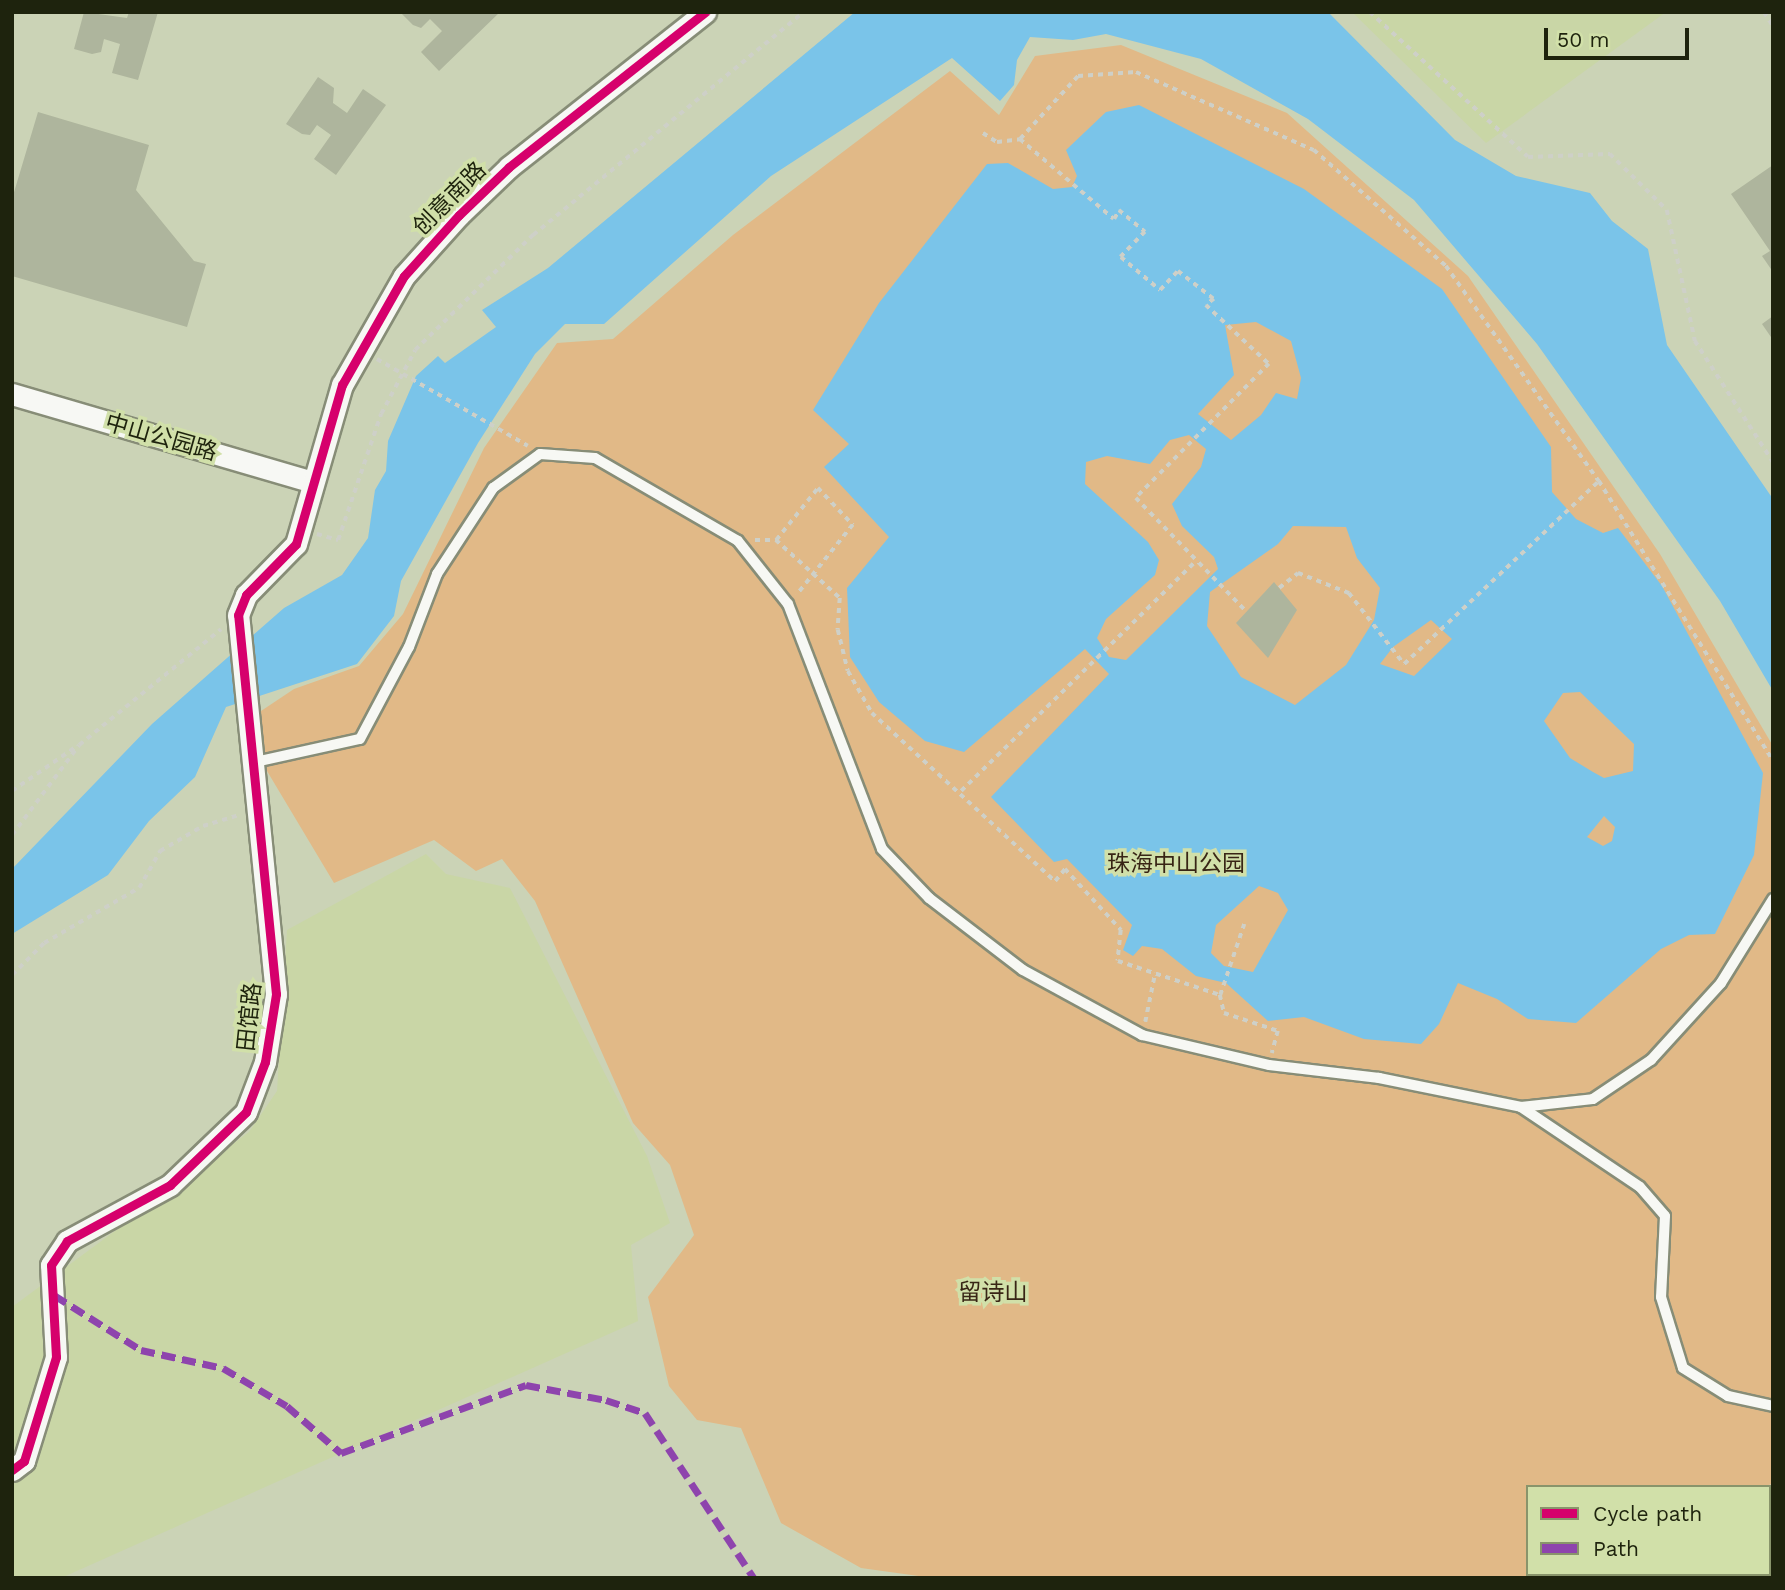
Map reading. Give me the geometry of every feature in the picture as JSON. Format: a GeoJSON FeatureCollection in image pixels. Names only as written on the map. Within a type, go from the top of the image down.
{"type":"FeatureCollection","features":[{"type":"Feature","properties":{"kind":"street","name":"创意南路"},"geometry":{"type":"LineString","coordinates":[[310,481],[342,385],[385,306],[427,248],[509,167],[705,12]]}},
{"type":"Feature","properties":{"kind":"street","name":"中山公园路"},"geometry":{"type":"LineString","coordinates":[[12,394],[310,481]]}},
{"type":"Feature","properties":{"kind":"street"},"geometry":{"type":"LineString","coordinates":[[239,615],[246,595],[296,544],[310,481]]}},
{"type":"Feature","properties":{"kind":"street","name":"田馆路"},"geometry":{"type":"LineString","coordinates":[[12,1470],[24,1461],[56,1357],[51,1265],[67,1241],[170,1185],[189,1167],[246,1112],[265,1062],[276,994],[239,615]]}},
{"type":"Feature","properties":{"kind":"lane"},"geometry":{"type":"LineString","coordinates":[[255,762],[360,739],[409,648],[437,574],[469,519],[493,488],[540,454],[595,458],[738,541],[788,604],[882,849],[929,898],[1023,970],[1142,1035],[1269,1065],[1379,1078],[1521,1107],[1592,1099],[1651,1060],[1721,982],[1773,900]]}},
{"type":"Feature","properties":{"kind":"lane"},"geometry":{"type":"LineString","coordinates":[[1521,1107],[1640,1187],[1665,1216],[1661,1297],[1684,1368],[1728,1396],[1773,1406]]}},
{"type":"Feature","properties":{"kind":"path"},"geometry":{"type":"LineString","coordinates":[[299,528],[338,540],[381,414],[415,350],[533,235],[804,12]]}},
{"type":"Feature","properties":{"kind":"path"},"geometry":{"type":"LineString","coordinates":[[1370,12],[1528,157],[1610,155],[1667,210],[1695,341],[1773,462]]}},
{"type":"Feature","properties":{"kind":"path"},"geometry":{"type":"LineString","coordinates":[[1764,12],[1773,26]]}},
{"type":"Feature","properties":{"kind":"path"},"geometry":{"type":"LineString","coordinates":[[983,133],[997,142],[1020,139],[1078,76],[1136,72],[1314,150],[1446,266],[1599,481],[1773,761]]}},
{"type":"Feature","properties":{"kind":"path"},"geometry":{"type":"LineString","coordinates":[[1020,139],[1114,219],[1119,210],[1145,232],[1121,257],[1160,290],[1178,271],[1214,299],[1206,305],[1269,364],[1136,498],[1247,612]]}},
{"type":"Feature","properties":{"kind":"path"},"geometry":{"type":"LineString","coordinates":[[401,372],[540,454]]}},
{"type":"Feature","properties":{"kind":"path"},"geometry":{"type":"LineString","coordinates":[[1279,588],[1298,573],[1349,593],[1404,664],[1599,481]]}},
{"type":"Feature","properties":{"kind":"path"},"geometry":{"type":"LineString","coordinates":[[776,540],[818,488],[853,525],[815,575],[788,604]]}},
{"type":"Feature","properties":{"kind":"path"},"geometry":{"type":"LineString","coordinates":[[738,541],[776,540],[840,598],[838,630],[848,671],[872,713],[961,791],[1055,881],[1065,869],[1121,930],[1118,961],[1220,995]]}},
{"type":"Feature","properties":{"kind":"path"},"geometry":{"type":"LineString","coordinates":[[961,791],[1196,561]]}},
{"type":"Feature","properties":{"kind":"path"},"geometry":{"type":"LineString","coordinates":[[12,791],[79,745],[239,615]]}},
{"type":"Feature","properties":{"kind":"path"},"geometry":{"type":"LineString","coordinates":[[12,835],[79,745]]}},
{"type":"Feature","properties":{"kind":"path"},"geometry":{"type":"LineString","coordinates":[[12,975],[44,943],[139,888],[160,851],[203,827],[260,809]]}},
{"type":"Feature","properties":{"kind":"path"},"geometry":{"type":"LineString","coordinates":[[1244,924],[1220,995],[1224,1013],[1278,1031],[1269,1065]]}},
{"type":"Feature","properties":{"kind":"path"},"geometry":{"type":"LineString","coordinates":[[1142,1035],[1155,973]]}},
{"type":"Feature","properties":{"kind":"shaded area"},"geometry":{"type":"Polygon","coordinates":[[[1352,12],[1666,12],[1486,143],[1352,12]]]}},
{"type":"Feature","properties":{"kind":"shaded area"},"geometry":{"type":"Polygon","coordinates":[[[426,854],[446,874],[510,888],[647,1156],[670,1223],[631,1245],[638,1321],[61,1578],[12,1578],[12,1307],[249,1132],[277,1091],[287,930],[426,854]]]}},
{"type":"Feature","properties":{"kind":"green space","name":"珠海中山公园"},"geometry":{"type":"Polygon","coordinates":[[[1121,45],[1287,113],[1468,276],[1660,554],[1773,746],[1773,1578],[933,1578],[861,1568],[781,1523],[741,1428],[697,1420],[669,1386],[648,1297],[694,1235],[670,1165],[633,1123],[535,901],[502,859],[476,871],[434,840],[334,883],[267,771],[258,713],[294,689],[359,666],[403,614],[484,448],[557,343],[613,339],[733,235],[950,71],[999,115],[1035,56],[1121,45]]]}},
{"type":"Feature","properties":{"kind":"water"},"geometry":{"type":"Polygon","coordinates":[[[855,12],[1328,12],[1455,140],[1516,176],[1590,193],[1612,221],[1648,249],[1667,345],[1773,499],[1773,691],[1720,601],[1537,344],[1414,200],[1308,119],[1201,59],[1106,34],[1073,40],[1030,37],[1017,60],[1014,85],[1000,101],[952,58],[771,176],[604,324],[565,324],[535,354],[478,443],[401,581],[394,616],[357,664],[226,707],[195,777],[149,821],[108,875],[12,934],[12,869],[152,724],[284,608],[342,575],[368,538],[375,490],[386,471],[388,441],[416,376],[438,356],[445,363],[496,327],[482,310],[548,268],[855,12]]]}},
{"type":"Feature","properties":{"kind":"water"},"geometry":{"type":"Polygon","coordinates":[[[1139,105],[1304,189],[1442,289],[1551,447],[1552,492],[1576,519],[1603,533],[1618,528],[1662,586],[1763,773],[1754,855],[1715,934],[1689,935],[1661,949],[1576,1023],[1528,1019],[1497,999],[1458,983],[1439,1024],[1421,1044],[1364,1039],[1304,1017],[1268,1021],[1226,983],[1196,976],[1162,949],[1142,946],[1133,956],[1123,950],[1132,925],[1067,859],[1054,862],[991,797],[1109,674],[1085,649],[964,752],[925,741],[879,702],[850,657],[847,588],[889,537],[824,467],[849,444],[813,410],[879,303],[987,164],[1008,163],[1053,189],[1072,187],[1077,176],[1066,150],[1106,112],[1139,105]],[[1256,322],[1225,325],[1234,375],[1198,414],[1231,440],[1261,415],[1276,393],[1297,399],[1301,378],[1291,341],[1256,322]],[[1189,435],[1170,440],[1150,464],[1107,456],[1086,462],[1085,484],[1148,542],[1159,560],[1155,575],[1106,619],[1097,638],[1109,657],[1126,660],[1218,569],[1214,557],[1182,526],[1172,504],[1201,467],[1206,449],[1189,435]],[[1293,526],[1278,544],[1210,592],[1207,626],[1241,677],[1295,705],[1346,665],[1374,620],[1380,588],[1357,558],[1346,527],[1293,526]],[[1431,620],[1393,647],[1380,664],[1414,676],[1452,639],[1431,620]],[[1580,692],[1563,693],[1544,721],[1570,758],[1593,772],[1604,778],[1633,771],[1634,744],[1580,692]],[[1604,816],[1587,837],[1603,846],[1612,841],[1615,827],[1604,816]],[[1259,886],[1216,925],[1211,953],[1224,966],[1253,972],[1288,910],[1278,893],[1259,886]]]}},
{"type":"Feature","properties":{"kind":"building"},"geometry":{"type":"Polygon","coordinates":[[[84,12],[127,18],[129,12],[158,12],[138,80],[112,73],[120,44],[104,39],[101,52],[92,54],[74,49],[84,12]]]}},
{"type":"Feature","properties":{"kind":"building"},"geometry":{"type":"Polygon","coordinates":[[[400,12],[500,12],[439,71],[421,52],[442,31],[430,19],[421,28],[413,25],[400,12]]]}},
{"type":"Feature","properties":{"kind":"building"},"geometry":{"type":"Polygon","coordinates":[[[318,77],[334,88],[333,103],[347,113],[363,89],[386,105],[336,175],[314,159],[331,135],[317,125],[310,135],[302,134],[286,124],[318,77]]]}},
{"type":"Feature","properties":{"kind":"building"},"geometry":{"type":"Polygon","coordinates":[[[38,112],[149,145],[136,190],[194,261],[206,264],[187,327],[12,276],[12,199],[38,112]]]}},
{"type":"Feature","properties":{"kind":"building"},"geometry":{"type":"Polygon","coordinates":[[[1773,165],[1773,272],[1762,256],[1770,251],[1731,194],[1773,165]]]}},
{"type":"Feature","properties":{"kind":"building"},"geometry":{"type":"Polygon","coordinates":[[[1773,316],[1773,340],[1762,324],[1773,316]]]}},
{"type":"Feature","properties":{"kind":"building"},"geometry":{"type":"Polygon","coordinates":[[[1274,582],[1297,610],[1268,658],[1236,623],[1274,582]]]}},
{"type":"Feature","properties":{"kind":"marked path"},"geometry":{"type":"LineString","coordinates":[[54,1295],[141,1350],[223,1368],[287,1406],[341,1453],[526,1385],[606,1400],[645,1413],[754,1578]]}},
{"type":"Feature","properties":{"kind":"cycle path"},"geometry":{"type":"LineString","coordinates":[[12,1470],[24,1461],[56,1357],[51,1265],[67,1241],[170,1185],[246,1112],[265,1062],[276,994],[238,615],[246,595],[296,544],[342,385],[404,276],[459,215],[509,167],[705,12]]}},
{"type":"Feature","properties":{"kind":"park label","name":"留诗山"},"geometry":{"type":"Point","coordinates":[993,1293]}}]}
